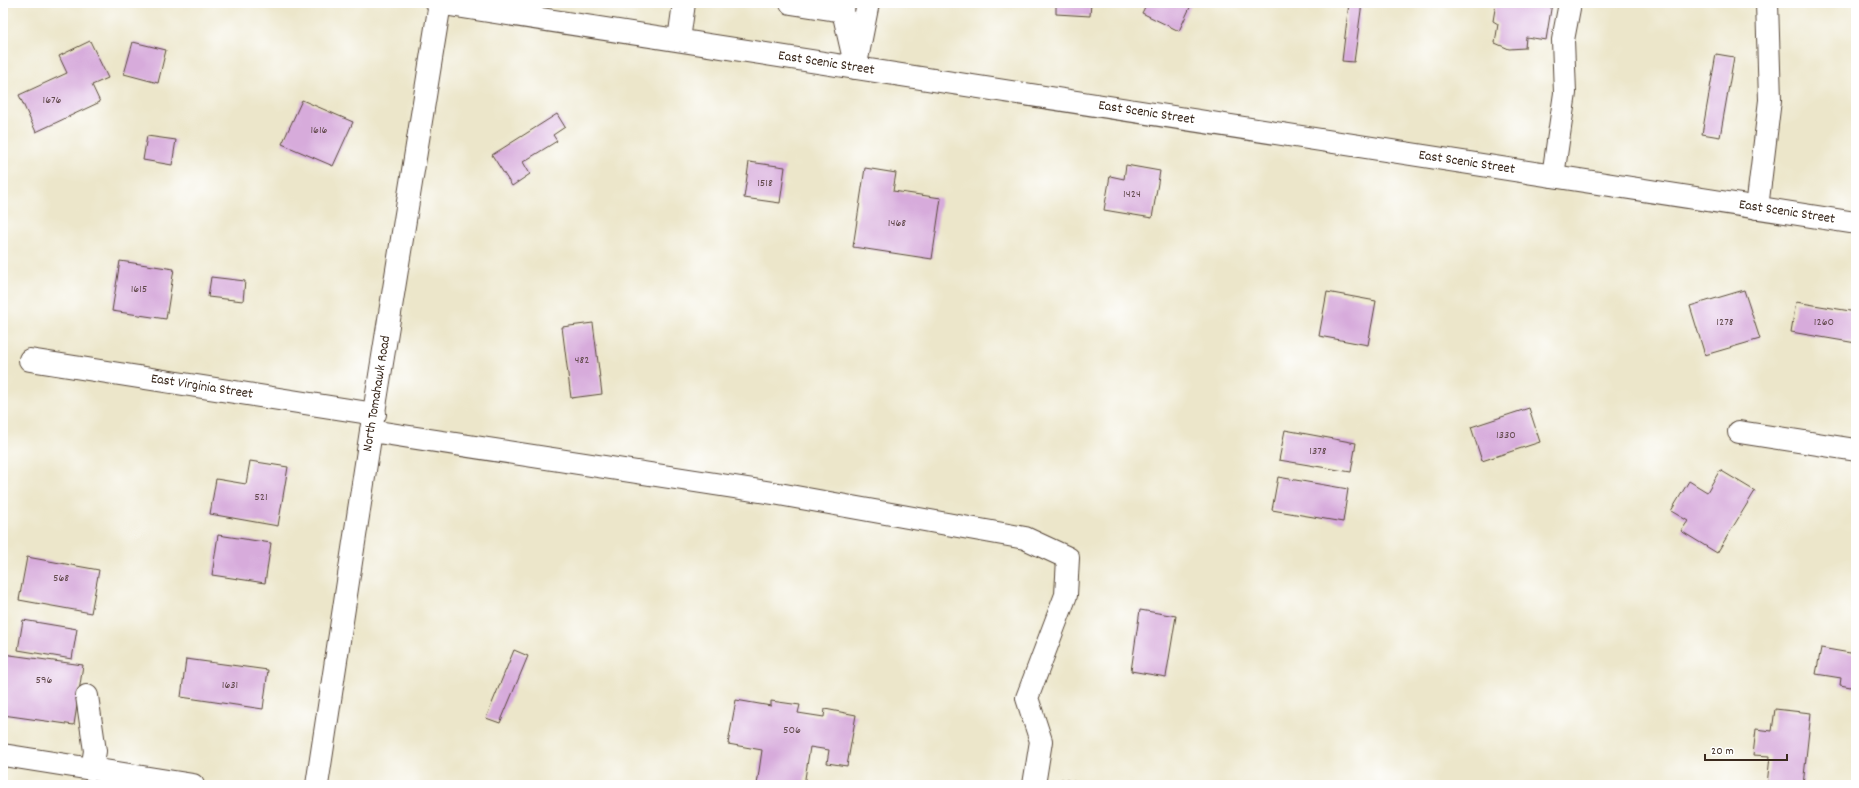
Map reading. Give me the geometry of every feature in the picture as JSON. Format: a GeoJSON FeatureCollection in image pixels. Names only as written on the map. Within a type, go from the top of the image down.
{"type":"FeatureCollection","features":[{"type":"Feature","properties":{"kind":"street","name":"East Scenic Street"},"geometry":{"type":"LineString","coordinates":[[437,3],[1856,223]]}},
{"type":"Feature","properties":{"kind":"street","name":"North Tomahawk Road"},"geometry":{"type":"LineString","coordinates":[[317,785],[440,3]]}},
{"type":"Feature","properties":{"kind":"street"},"geometry":{"type":"LineString","coordinates":[[679,40],[684,3]]}},
{"type":"Feature","properties":{"kind":"street"},"geometry":{"type":"LineString","coordinates":[[791,3],[843,7],[856,68]]}},
{"type":"Feature","properties":{"kind":"street"},"geometry":{"type":"LineString","coordinates":[[856,68],[868,3]]}},
{"type":"Feature","properties":{"kind":"street"},"geometry":{"type":"LineString","coordinates":[[1553,176],[1565,93],[1563,40],[1570,3]]}},
{"type":"Feature","properties":{"kind":"street"},"geometry":{"type":"LineString","coordinates":[[1757,208],[1770,100],[1767,3]]}},
{"type":"Feature","properties":{"kind":"street","name":"East Virginia Street"},"geometry":{"type":"LineString","coordinates":[[30,360],[1025,538],[1068,558],[1066,595],[1027,698],[1041,741],[1034,785]]}},
{"type":"Feature","properties":{"kind":"street"},"geometry":{"type":"LineString","coordinates":[[1739,432],[1856,450]]}},
{"type":"Feature","properties":{"kind":"street"},"geometry":{"type":"LineString","coordinates":[[87,696],[95,751],[92,769]]}},
{"type":"Feature","properties":{"kind":"street"},"geometry":{"type":"LineString","coordinates":[[3,755],[193,785]]}},
{"type":"Feature","properties":{"kind":"building"},"geometry":{"type":"Polygon","coordinates":[[[1056,3],[1091,3],[1090,16],[1056,14],[1056,3]]]}},
{"type":"Feature","properties":{"kind":"building"},"geometry":{"type":"Polygon","coordinates":[[[1147,3],[1192,3],[1179,31],[1142,13],[1147,3]]]}},
{"type":"Feature","properties":{"kind":"building"},"geometry":{"type":"Polygon","coordinates":[[[1349,3],[1362,3],[1354,62],[1342,61],[1349,3]]]}},
{"type":"Feature","properties":{"kind":"building"},"geometry":{"type":"Polygon","coordinates":[[[1496,3],[1552,3],[1546,40],[1526,37],[1525,48],[1509,49],[1495,43],[1498,24],[1493,21],[1496,3]]]}},
{"type":"Feature","properties":{"kind":"building"},"geometry":{"type":"Polygon","coordinates":[[[90,41],[108,78],[92,85],[100,102],[36,132],[19,95],[67,73],[59,56],[90,41]]]}},
{"type":"Feature","properties":{"kind":"building"},"geometry":{"type":"Polygon","coordinates":[[[133,42],[166,50],[158,83],[124,74],[133,42]]]}},
{"type":"Feature","properties":{"kind":"building"},"geometry":{"type":"Polygon","coordinates":[[[1716,54],[1734,57],[1720,137],[1702,134],[1716,54]]]}},
{"type":"Feature","properties":{"kind":"building"},"geometry":{"type":"Polygon","coordinates":[[[302,100],[353,122],[333,166],[282,144],[302,100]]]}},
{"type":"Feature","properties":{"kind":"building"},"geometry":{"type":"Polygon","coordinates":[[[557,114],[565,127],[553,135],[557,141],[523,162],[530,174],[512,186],[492,155],[557,114]]]}},
{"type":"Feature","properties":{"kind":"building"},"geometry":{"type":"Polygon","coordinates":[[[147,136],[176,140],[172,165],[143,160],[147,136]]]}},
{"type":"Feature","properties":{"kind":"building"},"geometry":{"type":"Polygon","coordinates":[[[749,162],[785,167],[780,203],[744,198],[749,162]]]}},
{"type":"Feature","properties":{"kind":"building"},"geometry":{"type":"Polygon","coordinates":[[[1126,165],[1160,171],[1152,218],[1104,210],[1110,176],[1124,179],[1126,165]]]}},
{"type":"Feature","properties":{"kind":"building"},"geometry":{"type":"Polygon","coordinates":[[[865,168],[896,173],[893,191],[941,198],[932,259],[853,247],[865,168]]]}},
{"type":"Feature","properties":{"kind":"building"},"geometry":{"type":"Polygon","coordinates":[[[120,261],[174,269],[166,319],[112,311],[120,261]]]}},
{"type":"Feature","properties":{"kind":"building"},"geometry":{"type":"Polygon","coordinates":[[[211,277],[245,281],[243,301],[208,297],[211,277]]]}},
{"type":"Feature","properties":{"kind":"building"},"geometry":{"type":"Polygon","coordinates":[[[1744,290],[1760,339],[1705,355],[1690,306],[1744,290]]]}},
{"type":"Feature","properties":{"kind":"building"},"geometry":{"type":"Polygon","coordinates":[[[1327,292],[1376,301],[1368,345],[1319,336],[1327,292]]]}},
{"type":"Feature","properties":{"kind":"building"},"geometry":{"type":"Polygon","coordinates":[[[1796,302],[1856,312],[1856,343],[1791,332],[1796,302]]]}},
{"type":"Feature","properties":{"kind":"building"},"geometry":{"type":"Polygon","coordinates":[[[593,323],[602,394],[571,398],[562,327],[593,323]]]}},
{"type":"Feature","properties":{"kind":"building"},"geometry":{"type":"Polygon","coordinates":[[[1529,408],[1540,442],[1482,461],[1471,427],[1529,408]]]}},
{"type":"Feature","properties":{"kind":"building"},"geometry":{"type":"Polygon","coordinates":[[[1285,430],[1356,443],[1351,472],[1279,460],[1285,430]]]}},
{"type":"Feature","properties":{"kind":"building"},"geometry":{"type":"Polygon","coordinates":[[[250,461],[288,467],[278,526],[210,514],[216,479],[246,484],[250,461]]]}},
{"type":"Feature","properties":{"kind":"building"},"geometry":{"type":"Polygon","coordinates":[[[1720,470],[1755,491],[1717,553],[1681,531],[1688,521],[1671,511],[1689,481],[1707,492],[1720,470]]]}},
{"type":"Feature","properties":{"kind":"building"},"geometry":{"type":"Polygon","coordinates":[[[1278,477],[1348,489],[1343,522],[1272,510],[1278,477]]]}},
{"type":"Feature","properties":{"kind":"building"},"geometry":{"type":"Polygon","coordinates":[[[218,535],[271,543],[265,583],[212,575],[218,535]]]}},
{"type":"Feature","properties":{"kind":"building"},"geometry":{"type":"Polygon","coordinates":[[[27,557],[99,570],[91,613],[19,600],[27,557]]]}},
{"type":"Feature","properties":{"kind":"building"},"geometry":{"type":"Polygon","coordinates":[[[1140,610],[1176,616],[1166,677],[1131,671],[1140,610]]]}},
{"type":"Feature","properties":{"kind":"building"},"geometry":{"type":"Polygon","coordinates":[[[23,620],[77,629],[72,659],[18,650],[23,620]]]}},
{"type":"Feature","properties":{"kind":"building"},"geometry":{"type":"Polygon","coordinates":[[[1821,648],[1856,654],[1856,688],[1840,685],[1841,678],[1816,674],[1821,648]]]}},
{"type":"Feature","properties":{"kind":"building"},"geometry":{"type":"Polygon","coordinates":[[[514,650],[528,656],[500,723],[486,718],[514,650]]]}},
{"type":"Feature","properties":{"kind":"building"},"geometry":{"type":"Polygon","coordinates":[[[3,654],[83,665],[74,725],[3,715],[3,654]]]}},
{"type":"Feature","properties":{"kind":"building"},"geometry":{"type":"Polygon","coordinates":[[[186,659],[268,670],[263,709],[181,697],[186,659]]]}},
{"type":"Feature","properties":{"kind":"building"},"geometry":{"type":"Polygon","coordinates":[[[736,700],[771,706],[771,701],[800,705],[798,713],[824,717],[825,709],[856,715],[847,766],[827,763],[829,750],[810,747],[804,785],[757,785],[762,750],[728,744],[736,700]]]}},
{"type":"Feature","properties":{"kind":"building"},"geometry":{"type":"Polygon","coordinates":[[[1775,709],[1811,713],[1803,785],[1767,785],[1770,756],[1753,755],[1756,729],[1772,731],[1775,709]]]}},
{"type":"Feature","properties":{"kind":"building"},"geometry":{"type":"Polygon","coordinates":[[[1061,779],[1089,784],[1089,785],[1060,785],[1061,779]]]}}]}
